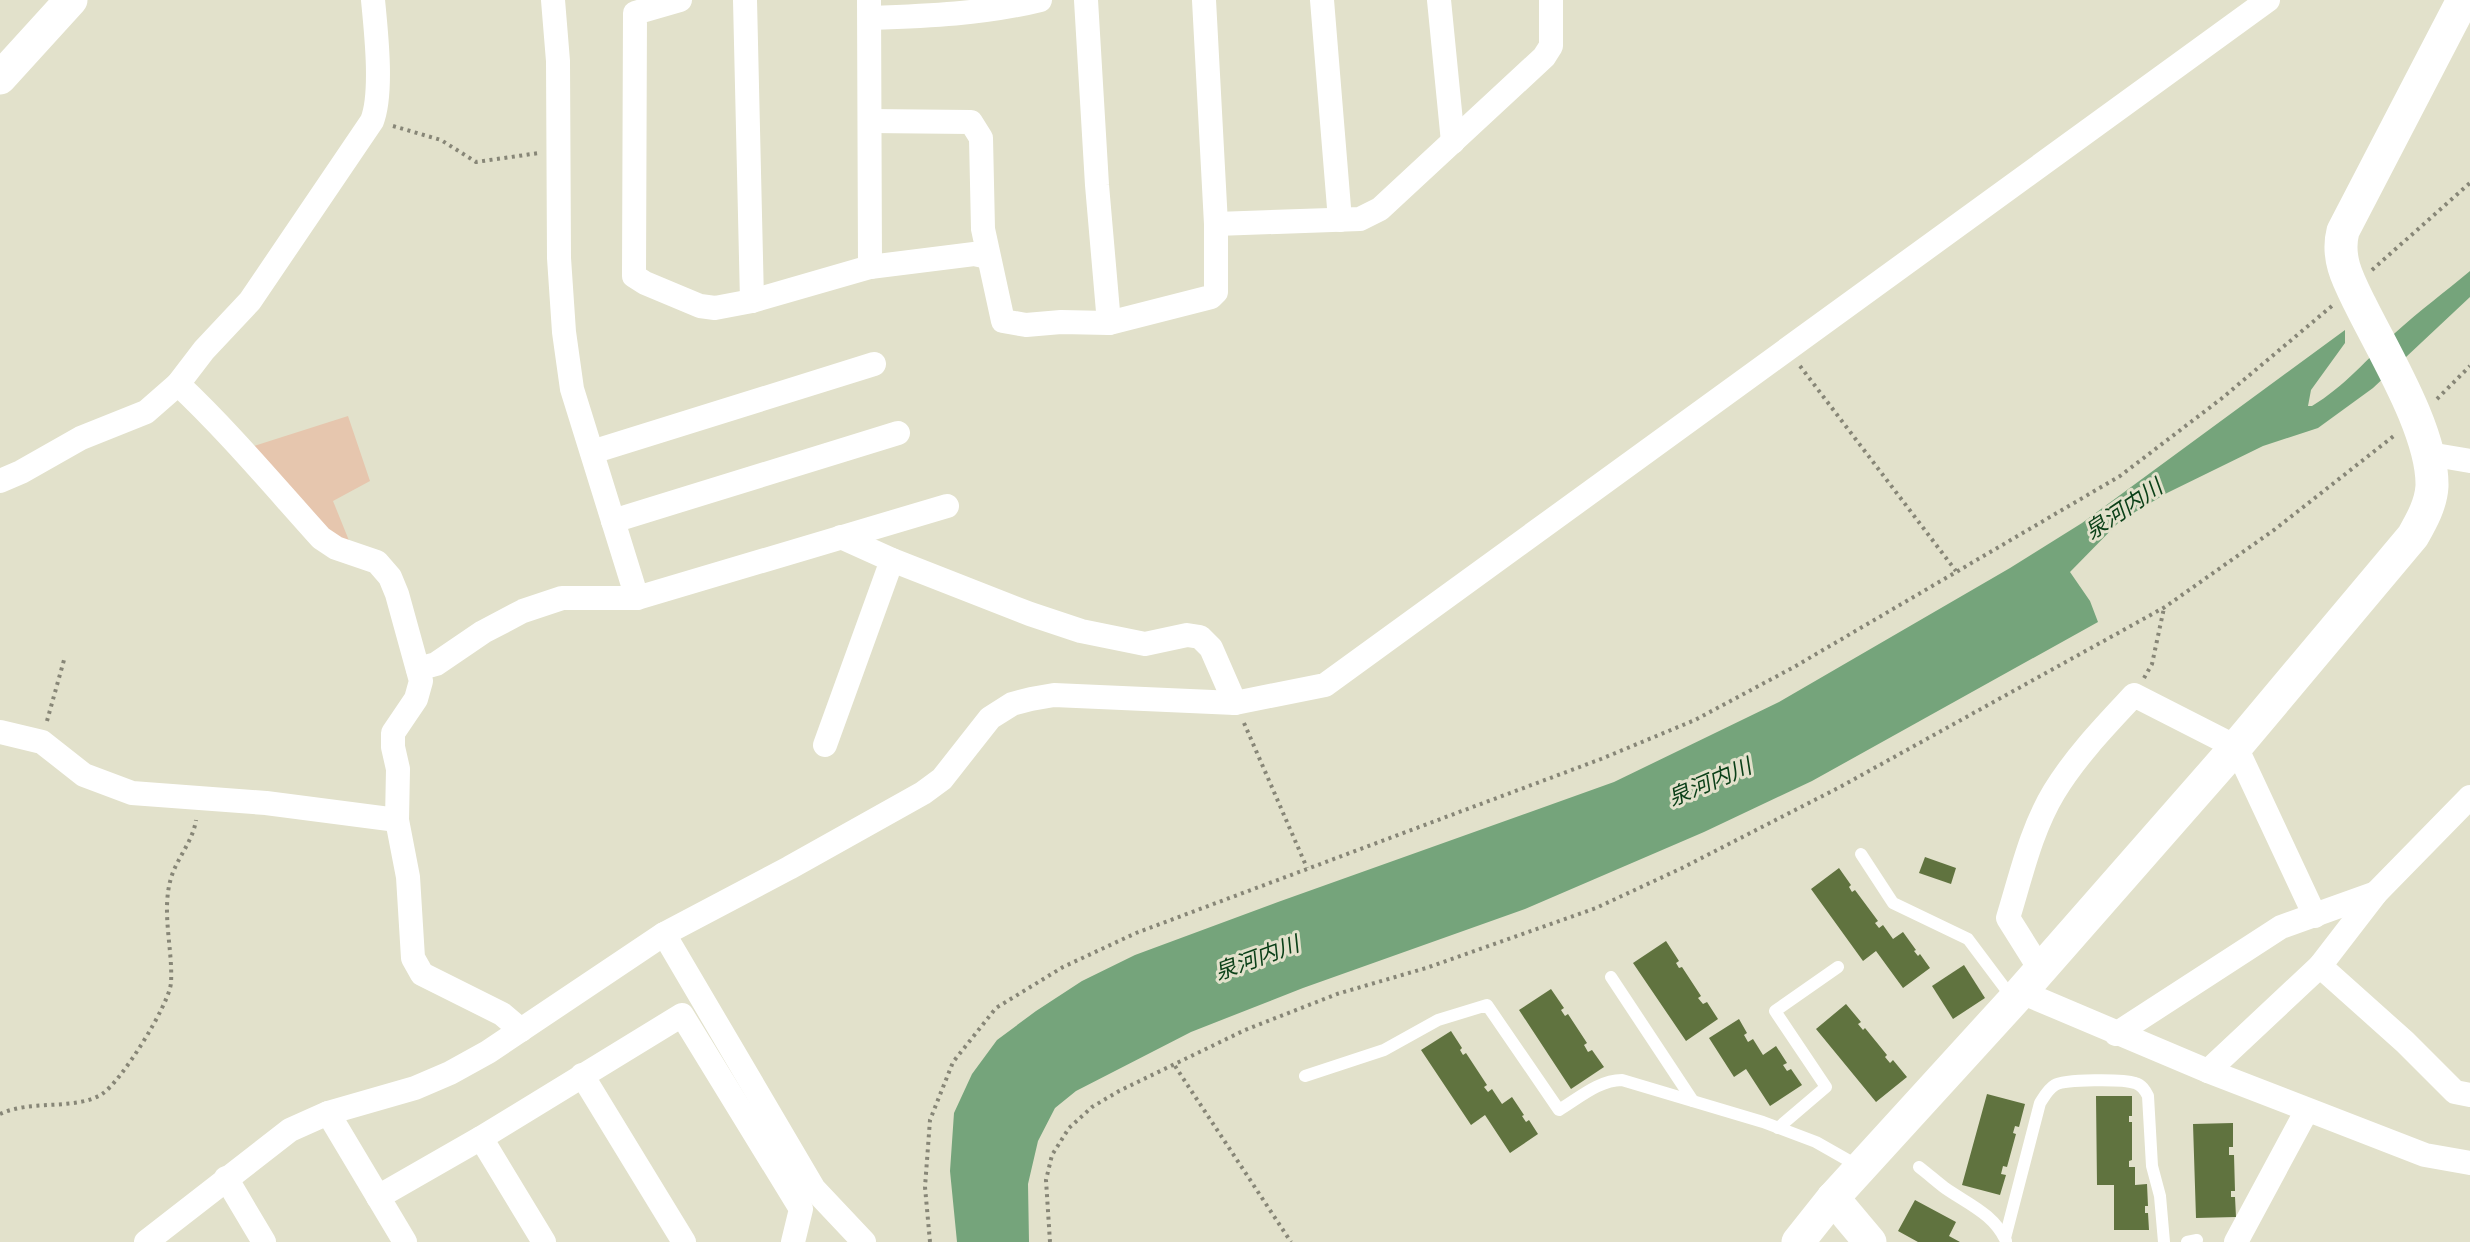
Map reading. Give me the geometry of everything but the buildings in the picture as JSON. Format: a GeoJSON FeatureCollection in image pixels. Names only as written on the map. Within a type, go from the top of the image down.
{"type":"FeatureCollection","features":[{"type":"Feature","properties":{"kind":"street"},"geometry":{"type":"LineString","coordinates":[[0,78],[71,0]]}},
{"type":"Feature","properties":{"kind":"street"},"geometry":{"type":"LineString","coordinates":[[0,481],[21,472],[81,438],[146,412],[178,384],[204,350],[250,301],[372,121],[378,107],[373,0]]}},
{"type":"Feature","properties":{"kind":"street"},"geometry":{"type":"LineString","coordinates":[[553,0],[558,61],[559,258],[564,332],[572,389],[637,598]]}},
{"type":"Feature","properties":{"kind":"street"},"geometry":{"type":"LineString","coordinates":[[680,0],[635,13],[634,276],[645,283],[700,306],[715,308],[752,301],[870,267],[974,254],[988,257]]}},
{"type":"Feature","properties":{"kind":"street"},"geometry":{"type":"LineString","coordinates":[[745,0],[752,301]]}},
{"type":"Feature","properties":{"kind":"street"},"geometry":{"type":"LineString","coordinates":[[870,267],[870,9],[942,16],[1014,7],[1040,0]]}},
{"type":"Feature","properties":{"kind":"street"},"geometry":{"type":"LineString","coordinates":[[1086,0],[1096,185],[1109,323]]}},
{"type":"Feature","properties":{"kind":"street"},"geometry":{"type":"LineString","coordinates":[[870,121],[971,122],[981,138],[983,229],[1003,321],[1026,325],[1061,322],[1109,323],[1211,297],[1216,292],[1216,224],[1204,0]]}},
{"type":"Feature","properties":{"kind":"street"},"geometry":{"type":"LineString","coordinates":[[1322,0],[1340,220]]}},
{"type":"Feature","properties":{"kind":"street"},"geometry":{"type":"LineString","coordinates":[[1439,0],[1453,142]]}},
{"type":"Feature","properties":{"kind":"street"},"geometry":{"type":"LineString","coordinates":[[1216,224],[1360,219],[1380,209],[1544,57],[1551,46],[1551,0]]}},
{"type":"Feature","properties":{"kind":"street"},"geometry":{"type":"LineString","coordinates":[[146,1242],[290,1130],[328,1113],[416,1088],[450,1073],[488,1052],[664,934],[789,868],[923,793],[942,779],[990,718],[1012,704],[1054,696],[1235,703],[1325,685],[2268,0]]}},
{"type":"Feature","properties":{"kind":"street"},"geometry":{"type":"LineString","coordinates":[[1798,1242],[1833,1198],[2025,987],[2236,747],[2413,536],[2429,505],[2432,487],[2429,454],[2414,414],[2354,293],[2342,262],[2339,244],[2343,231],[2463,0]]}},
{"type":"Feature","properties":{"kind":"street"},"geometry":{"type":"LineString","coordinates":[[592,452],[874,364]]}},
{"type":"Feature","properties":{"kind":"street"},"geometry":{"type":"LineString","coordinates":[[178,384],[219,423],[321,538],[336,548],[377,562],[390,578],[398,594],[421,681],[416,699],[393,733],[393,747],[398,769],[397,820],[408,877],[414,958],[422,974],[502,1014],[521,1030]]}},
{"type":"Feature","properties":{"kind":"street"},"geometry":{"type":"LineString","coordinates":[[613,521],[898,433]]}},
{"type":"Feature","properties":{"kind":"street"},"geometry":{"type":"LineString","coordinates":[[2429,454],[2470,461]]}},
{"type":"Feature","properties":{"kind":"street"},"geometry":{"type":"LineString","coordinates":[[418,669],[436,664],[483,632],[523,610],[562,598],[637,598],[947,506]]}},
{"type":"Feature","properties":{"kind":"street"},"geometry":{"type":"LineString","coordinates":[[841,537],[892,560],[1030,614],[1081,631],[1145,644],[1187,635],[1200,637],[1211,648],[1235,703]]}},
{"type":"Feature","properties":{"kind":"street"},"geometry":{"type":"LineString","coordinates":[[825,745],[892,560]]}},
{"type":"Feature","properties":{"kind":"street"},"geometry":{"type":"LineString","coordinates":[[2315,916],[2236,747],[2134,695],[2089,742],[2054,793],[2031,843],[2008,918],[2025,987],[2116,1034],[2208,1071],[2425,1155],[2470,1163]]}},
{"type":"Feature","properties":{"kind":"street"},"geometry":{"type":"LineString","coordinates":[[0,732],[42,742],[84,775],[132,793],[266,803],[397,820]]}},
{"type":"Feature","properties":{"kind":"street"},"geometry":{"type":"LineString","coordinates":[[2208,1071],[2320,966],[2377,892],[2470,797]]}},
{"type":"Feature","properties":{"kind":"street"},"geometry":{"type":"LineString","coordinates":[[2116,1034],[2282,927],[2377,892]]}},
{"type":"Feature","properties":{"kind":"street"},"geometry":{"type":"LineString","coordinates":[[664,934],[814,1189],[864,1242]]}},
{"type":"Feature","properties":{"kind":"street"},"geometry":{"type":"LineString","coordinates":[[2320,966],[2405,1042],[2455,1092],[2470,1095]]}},
{"type":"Feature","properties":{"kind":"street"},"geometry":{"type":"LineString","coordinates":[[378,1197],[481,1138],[682,1015],[801,1209],[793,1242]]}},
{"type":"Feature","properties":{"kind":"street"},"geometry":{"type":"LineString","coordinates":[[582,1075],[684,1242]]}},
{"type":"Feature","properties":{"kind":"street"},"geometry":{"type":"LineString","coordinates":[[2236,1242],[2307,1110]]}},
{"type":"Feature","properties":{"kind":"street"},"geometry":{"type":"LineString","coordinates":[[328,1113],[405,1242]]}},
{"type":"Feature","properties":{"kind":"street"},"geometry":{"type":"LineString","coordinates":[[481,1138],[544,1242]]}},
{"type":"Feature","properties":{"kind":"street"},"geometry":{"type":"LineString","coordinates":[[226,1178],[264,1242]]}},
{"type":"Feature","properties":{"kind":"street"},"geometry":{"type":"LineString","coordinates":[[1833,1198],[1870,1242]]}},
{"type":"Feature","properties":{"kind":"lane"},"geometry":{"type":"LineString","coordinates":[[1861,854],[1893,903],[1968,939],[2025,987]]}},
{"type":"Feature","properties":{"kind":"lane"},"geometry":{"type":"LineString","coordinates":[[1778,1128],[1826,1087],[1775,1011],[1838,967]]}},
{"type":"Feature","properties":{"kind":"lane"},"geometry":{"type":"LineString","coordinates":[[1611,976],[1693,1101]]}},
{"type":"Feature","properties":{"kind":"lane"},"geometry":{"type":"LineString","coordinates":[[1305,1076],[1384,1050],[1438,1020],[1487,1005],[1559,1110],[1611,1080],[1622,1080],[1778,1128],[1816,1142],[1861,1168]]}},
{"type":"Feature","properties":{"kind":"lane"},"geometry":{"type":"LineString","coordinates":[[2006,1240],[2040,1103],[2055,1084],[2065,1081],[2116,1081],[2136,1083],[2144,1087],[2148,1096],[2152,1166],[2160,1196],[2163,1242]]}},
{"type":"Feature","properties":{"kind":"lane"},"geometry":{"type":"LineString","coordinates":[[1919,1167],[1946,1188],[1983,1211],[1995,1223],[2006,1240]]}},
{"type":"Feature","properties":{"kind":"path"},"geometry":{"type":"LineString","coordinates":[[372,121],[441,140],[476,162],[557,150]]}},
{"type":"Feature","properties":{"kind":"path"},"geometry":{"type":"LineString","coordinates":[[930,1242],[925,1187],[930,1120],[953,1062],[996,1008],[1063,967],[1136,933],[1601,759],[1695,720],[1794,667],[2120,476],[2354,293],[2470,183]]}},
{"type":"Feature","properties":{"kind":"path"},"geometry":{"type":"LineString","coordinates":[[1787,348],[1956,571]]}},
{"type":"Feature","properties":{"kind":"path"},"geometry":{"type":"LineString","coordinates":[[1050,1242],[1046,1180],[1052,1155],[1069,1128],[1101,1102],[1245,1030],[1337,994],[1426,968],[1596,908],[1682,868],[1974,715],[2164,607],[2274,530],[2470,366]]}},
{"type":"Feature","properties":{"kind":"path"},"geometry":{"type":"LineString","coordinates":[[2134,695],[2152,664],[2164,607]]}},
{"type":"Feature","properties":{"kind":"path"},"geometry":{"type":"LineString","coordinates":[[42,742],[64,660]]}},
{"type":"Feature","properties":{"kind":"path"},"geometry":{"type":"LineString","coordinates":[[1235,703],[1307,868]]}},
{"type":"Feature","properties":{"kind":"path"},"geometry":{"type":"LineString","coordinates":[[0,1114],[24,1106],[76,1102],[102,1094],[142,1045],[164,1006],[171,984],[168,902],[171,879],[195,830],[199,798]]}},
{"type":"Feature","properties":{"kind":"path"},"geometry":{"type":"LineString","coordinates":[[1175,1066],[1291,1242]]}},
{"type":"Feature","properties":{"kind":"shaded area"},"geometry":{"type":"Polygon","coordinates":[[[348,416],[370,481],[333,501],[350,543],[336,538],[248,448],[348,416]]]}},
{"type":"Feature","properties":{"kind":"water","name":"泉河内川"},"geometry":{"type":"Polygon","coordinates":[[[2470,271],[2470,297],[2373,388],[2318,428],[2263,446],[2167,493],[2120,521],[2070,572],[2090,601],[2098,622],[1812,781],[1704,832],[1525,909],[1303,988],[1191,1032],[1076,1091],[1055,1108],[1038,1141],[1028,1184],[1029,1242],[957,1242],[950,1171],[954,1113],[972,1074],[997,1040],[1082,981],[1135,955],[1614,782],[1779,702],[2010,568],[2082,523],[2345,330],[2345,343],[2311,390],[2308,406],[2312,406],[2345,381],[2404,325],[2470,271]]]}}]}
